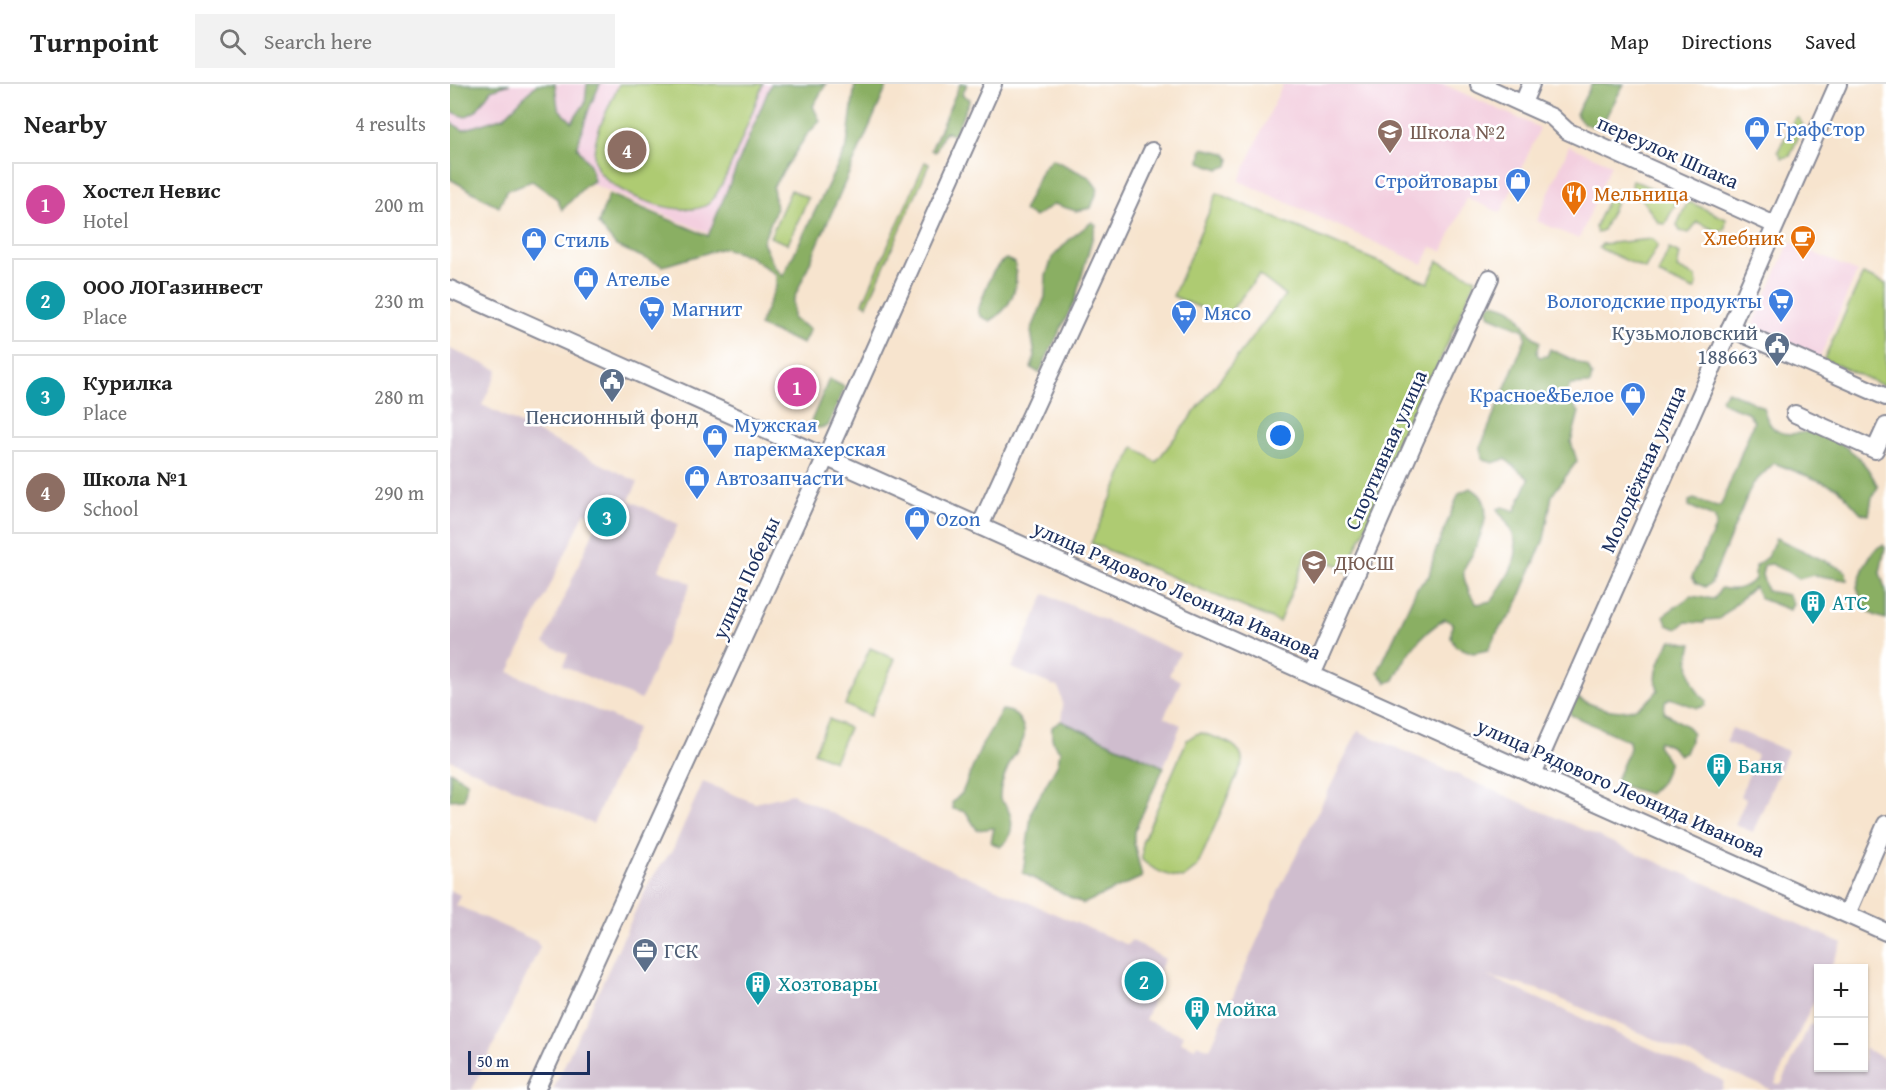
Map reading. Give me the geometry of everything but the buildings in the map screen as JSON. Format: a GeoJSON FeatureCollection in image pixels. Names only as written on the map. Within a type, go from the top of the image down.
{"type":"FeatureCollection","features":[{"type":"Feature","properties":{"kind":"street","name":"улица Победы"},"geometry":{"type":"LineString","coordinates":[[536,1090],[826,458],[993,84]]}},
{"type":"Feature","properties":{"kind":"street","name":"переулок Шпака"},"geometry":{"type":"LineString","coordinates":[[1479,84],[1552,117],[1568,131],[1775,225]]}},
{"type":"Feature","properties":{"kind":"street"},"geometry":{"type":"LineString","coordinates":[[1523,103],[1531,84]]}},
{"type":"Feature","properties":{"kind":"street","name":"Молодёжная улица"},"geometry":{"type":"LineString","coordinates":[[1533,774],[1838,84]]}},
{"type":"Feature","properties":{"kind":"street"},"geometry":{"type":"LineString","coordinates":[[980,526],[1152,151]]}},
{"type":"Feature","properties":{"kind":"street","name":"Спортивная улица"},"geometry":{"type":"LineString","coordinates":[[1312,675],[1415,440],[1490,278]]}},
{"type":"Feature","properties":{"kind":"street","name":"улица Рядового Леонида Иванова"},"geometry":{"type":"LineString","coordinates":[[450,289],[1886,932]]}},
{"type":"Feature","properties":{"kind":"street"},"geometry":{"type":"LineString","coordinates":[[1730,328],[1886,397]]}},
{"type":"Feature","properties":{"kind":"street"},"geometry":{"type":"LineString","coordinates":[[1795,414],[1875,450],[1886,426]]}},
{"type":"Feature","properties":{"kind":"street"},"geometry":{"type":"LineString","coordinates":[[1847,914],[1886,824]]}},
{"type":"Feature","properties":{"kind":"shaded area"},"geometry":{"type":"Polygon","coordinates":[[[450,84],[771,84],[708,233],[450,124],[450,84]]]}},
{"type":"Feature","properties":{"kind":"shaded area","name":"Школа №2"},"geometry":{"type":"Polygon","coordinates":[[[1283,84],[1443,84],[1540,128],[1501,213],[1467,198],[1443,251],[1431,247],[1423,264],[1239,181],[1283,84]]]}},
{"type":"Feature","properties":{"kind":"shaded area"},"geometry":{"type":"Polygon","coordinates":[[[1569,146],[1611,164],[1579,239],[1537,221],[1569,146]]]}},
{"type":"Feature","properties":{"kind":"shaded area"},"geometry":{"type":"Polygon","coordinates":[[[1790,242],[1857,272],[1817,364],[1749,334],[1790,242]]]}},
{"type":"Feature","properties":{"kind":"shaded area"},"geometry":{"type":"Polygon","coordinates":[[[450,349],[498,370],[482,405],[638,482],[629,500],[678,524],[659,570],[691,583],[641,700],[563,666],[568,654],[544,643],[599,519],[585,512],[509,672],[637,728],[593,824],[450,760],[450,349]]]}},
{"type":"Feature","properties":{"kind":"shaded area"},"geometry":{"type":"Polygon","coordinates":[[[1045,594],[1180,653],[1169,675],[1181,681],[1164,717],[1181,725],[1164,766],[1061,721],[1063,705],[1059,688],[1012,668],[1045,594]]]}},
{"type":"Feature","properties":{"kind":"shaded area"},"geometry":{"type":"Polygon","coordinates":[[[1732,728],[1788,751],[1753,832],[1735,825],[1746,799],[1740,796],[1757,755],[1726,742],[1732,728]]]}},
{"type":"Feature","properties":{"kind":"shaded area"},"geometry":{"type":"Polygon","coordinates":[[[1358,731],[1842,943],[1832,964],[1814,964],[1814,1001],[1775,1083],[1781,1085],[1810,1024],[1814,1026],[1814,1072],[1868,1072],[1868,1050],[1886,1059],[1886,1090],[1772,1090],[1540,990],[1487,976],[1724,1081],[1722,1090],[553,1090],[651,879],[673,849],[703,782],[755,803],[792,794],[931,861],[1128,945],[1131,940],[1165,959],[1147,996],[1153,1000],[1145,1020],[1184,1035],[1181,1042],[1195,1048],[1197,1044],[1210,1049],[1279,890],[1358,731]]]}},
{"type":"Feature","properties":{"kind":"shaded area"},"geometry":{"type":"Polygon","coordinates":[[[450,890],[460,895],[456,905],[536,941],[540,947],[472,1090],[450,1090],[450,890]]]}},
{"type":"Feature","properties":{"kind":"green space"},"geometry":{"type":"Polygon","coordinates":[[[450,84],[510,84],[491,90],[476,111],[465,117],[450,111],[450,84]]]}},
{"type":"Feature","properties":{"kind":"green space"},"geometry":{"type":"Polygon","coordinates":[[[537,84],[555,84],[558,108],[572,122],[585,103],[587,84],[600,84],[577,147],[590,165],[594,181],[586,185],[562,210],[557,199],[532,181],[507,190],[499,207],[450,179],[450,122],[463,130],[504,117],[537,84]]]}},
{"type":"Feature","properties":{"kind":"green space"},"geometry":{"type":"Polygon","coordinates":[[[619,84],[763,84],[730,167],[715,197],[708,204],[696,209],[681,209],[644,201],[611,183],[600,173],[595,162],[595,143],[619,84]]]}},
{"type":"Feature","properties":{"kind":"green space"},"geometry":{"type":"Polygon","coordinates":[[[771,84],[826,84],[813,106],[820,121],[806,136],[773,187],[776,209],[763,242],[774,266],[783,276],[847,146],[855,84],[888,84],[793,301],[793,319],[810,329],[803,344],[759,326],[776,286],[776,275],[749,256],[723,248],[663,266],[616,246],[598,224],[609,194],[708,236],[771,84]]]}},
{"type":"Feature","properties":{"kind":"green space"},"geometry":{"type":"Polygon","coordinates":[[[960,84],[967,84],[962,95],[970,99],[954,135],[945,132],[935,152],[931,150],[960,84]]]}},
{"type":"Feature","properties":{"kind":"green space"},"geometry":{"type":"Polygon","coordinates":[[[1592,84],[1624,84],[1601,126],[1593,127],[1581,121],[1576,114],[1592,84]]]}},
{"type":"Feature","properties":{"kind":"green space"},"geometry":{"type":"Polygon","coordinates":[[[1795,118],[1799,118],[1803,126],[1790,156],[1782,158],[1778,151],[1795,118]]]}},
{"type":"Feature","properties":{"kind":"green space"},"geometry":{"type":"Polygon","coordinates":[[[1202,148],[1225,153],[1230,159],[1228,166],[1219,169],[1200,162],[1202,148]]]}},
{"type":"Feature","properties":{"kind":"green space"},"geometry":{"type":"Polygon","coordinates":[[[1052,159],[1089,177],[1098,189],[1091,208],[1076,211],[1054,204],[1035,217],[1023,211],[1043,168],[1052,159]]]}},
{"type":"Feature","properties":{"kind":"green space"},"geometry":{"type":"Polygon","coordinates":[[[925,162],[929,164],[867,305],[863,303],[925,162]]]}},
{"type":"Feature","properties":{"kind":"green space"},"geometry":{"type":"Polygon","coordinates":[[[1632,180],[1678,199],[1665,224],[1659,223],[1631,185],[1632,180]]]}},
{"type":"Feature","properties":{"kind":"green space"},"geometry":{"type":"Polygon","coordinates":[[[791,190],[808,198],[788,244],[770,237],[791,190]]]}},
{"type":"Feature","properties":{"kind":"green space"},"geometry":{"type":"Polygon","coordinates":[[[1617,190],[1619,196],[1603,230],[1597,233],[1595,227],[1611,192],[1617,190]]]}},
{"type":"Feature","properties":{"kind":"green space"},"geometry":{"type":"Polygon","coordinates":[[[1217,193],[1428,283],[1438,261],[1476,279],[1346,572],[1340,566],[1307,554],[1279,622],[1091,543],[1134,447],[1156,462],[1285,295],[1259,275],[1225,318],[1173,296],[1217,193]]]}},
{"type":"Feature","properties":{"kind":"green space"},"geometry":{"type":"Polygon","coordinates":[[[1687,203],[1692,203],[1726,219],[1725,229],[1717,231],[1697,222],[1689,233],[1680,231],[1677,225],[1687,203]]]}},
{"type":"Feature","properties":{"kind":"green space"},"geometry":{"type":"Polygon","coordinates":[[[1092,222],[1096,225],[1075,300],[1039,373],[1031,368],[1035,356],[1031,331],[1045,297],[1046,276],[1052,258],[1070,239],[1092,222]]]}},
{"type":"Feature","properties":{"kind":"green space"},"geometry":{"type":"Polygon","coordinates":[[[1652,239],[1658,245],[1645,269],[1599,248],[1602,244],[1652,239]]]}},
{"type":"Feature","properties":{"kind":"green space"},"geometry":{"type":"Polygon","coordinates":[[[1669,249],[1680,254],[1677,268],[1696,277],[1697,285],[1694,290],[1658,274],[1669,249]]]}},
{"type":"Feature","properties":{"kind":"green space"},"geometry":{"type":"Polygon","coordinates":[[[1006,259],[1015,263],[1015,289],[1009,304],[990,321],[980,316],[978,310],[992,274],[1006,259]]]}},
{"type":"Feature","properties":{"kind":"green space"},"geometry":{"type":"Polygon","coordinates":[[[1863,274],[1886,284],[1886,387],[1824,359],[1863,274]]]}},
{"type":"Feature","properties":{"kind":"green space"},"geometry":{"type":"Polygon","coordinates":[[[1492,303],[1503,305],[1517,314],[1540,342],[1537,353],[1539,357],[1547,356],[1550,349],[1588,367],[1592,376],[1590,384],[1570,385],[1568,393],[1579,412],[1571,442],[1577,461],[1552,495],[1544,539],[1513,613],[1499,629],[1488,650],[1473,653],[1455,646],[1451,638],[1452,623],[1445,619],[1421,638],[1394,680],[1387,683],[1378,672],[1417,588],[1429,576],[1434,555],[1459,493],[1470,488],[1478,493],[1485,508],[1481,535],[1464,570],[1464,578],[1477,604],[1492,601],[1508,576],[1516,555],[1513,534],[1497,509],[1503,507],[1515,511],[1529,479],[1505,459],[1493,463],[1482,459],[1481,446],[1526,337],[1524,330],[1490,316],[1487,307],[1492,303]]]}},
{"type":"Feature","properties":{"kind":"green space"},"geometry":{"type":"Polygon","coordinates":[[[829,379],[845,387],[828,426],[819,428],[810,424],[829,379]]]}},
{"type":"Feature","properties":{"kind":"green space"},"geometry":{"type":"Polygon","coordinates":[[[1728,391],[1763,407],[1771,426],[1777,431],[1790,434],[1819,430],[1838,442],[1854,453],[1867,467],[1878,487],[1872,497],[1869,515],[1861,513],[1838,488],[1774,463],[1752,485],[1711,583],[1705,587],[1696,583],[1692,577],[1716,526],[1715,518],[1689,506],[1689,501],[1694,499],[1717,507],[1721,505],[1754,421],[1747,412],[1723,403],[1721,398],[1728,391]]]}},
{"type":"Feature","properties":{"kind":"green space"},"geometry":{"type":"Polygon","coordinates":[[[1776,538],[1842,569],[1846,572],[1847,580],[1813,575],[1799,579],[1772,564],[1764,565],[1762,575],[1767,591],[1788,595],[1793,603],[1790,610],[1761,599],[1754,587],[1719,619],[1705,620],[1704,623],[1686,622],[1677,629],[1667,625],[1664,615],[1691,596],[1714,599],[1721,588],[1739,588],[1755,579],[1755,566],[1767,557],[1776,538]]]}},
{"type":"Feature","properties":{"kind":"green space"},"geometry":{"type":"Polygon","coordinates":[[[1883,545],[1885,548],[1880,573],[1886,591],[1886,619],[1866,609],[1857,587],[1870,557],[1878,547],[1883,545]]]}},
{"type":"Feature","properties":{"kind":"green space"},"geometry":{"type":"Polygon","coordinates":[[[1671,640],[1692,644],[1689,659],[1691,675],[1696,689],[1706,700],[1705,706],[1697,708],[1670,698],[1665,702],[1664,712],[1688,727],[1693,733],[1685,753],[1679,755],[1670,746],[1659,741],[1657,745],[1669,762],[1661,782],[1649,794],[1620,785],[1616,780],[1630,748],[1629,741],[1571,715],[1568,709],[1576,697],[1598,707],[1620,711],[1630,710],[1649,700],[1658,690],[1657,670],[1661,657],[1671,640]]]}},
{"type":"Feature","properties":{"kind":"green space"},"geometry":{"type":"Polygon","coordinates":[[[870,648],[895,659],[870,716],[845,705],[870,648]]]}},
{"type":"Feature","properties":{"kind":"green space"},"geometry":{"type":"Polygon","coordinates":[[[1002,710],[1011,712],[1017,717],[1024,728],[1024,734],[1022,744],[1010,763],[1001,785],[1000,799],[1011,816],[1012,823],[1009,836],[1000,847],[991,842],[994,828],[977,830],[966,812],[953,809],[952,803],[962,793],[982,745],[1002,710]]]}},
{"type":"Feature","properties":{"kind":"green space"},"geometry":{"type":"Polygon","coordinates":[[[829,719],[849,728],[834,761],[814,752],[829,719]]]}},
{"type":"Feature","properties":{"kind":"green space"},"geometry":{"type":"Polygon","coordinates":[[[1061,721],[1164,767],[1134,832],[1134,843],[1142,877],[1083,904],[1023,873],[1032,810],[1058,763],[1060,751],[1053,740],[1052,727],[1061,721]]]}},
{"type":"Feature","properties":{"kind":"green space"},"geometry":{"type":"Polygon","coordinates":[[[1202,733],[1229,743],[1239,751],[1242,764],[1197,867],[1183,878],[1167,875],[1142,860],[1142,843],[1187,740],[1202,733]]]}},
{"type":"Feature","properties":{"kind":"green space"},"geometry":{"type":"Polygon","coordinates":[[[450,771],[467,782],[464,799],[450,800],[450,771]]]}},
{"type":"Feature","properties":{"kind":"place","name":"Школа №1"},"geometry":{"type":"Point","coordinates":[627,150]}},
{"type":"Feature","properties":{"kind":"place","name":"ГрафСтор"},"geometry":{"type":"Point","coordinates":[1757,152]}},
{"type":"Feature","properties":{"kind":"place","name":"Школа №2"},"geometry":{"type":"Point","coordinates":[1390,155]}},
{"type":"Feature","properties":{"kind":"place","name":"Стройтовары"},"geometry":{"type":"Point","coordinates":[1518,204]}},
{"type":"Feature","properties":{"kind":"place","name":"Мельница"},"geometry":{"type":"Point","coordinates":[1574,217]}},
{"type":"Feature","properties":{"kind":"place","name":"Хлебник"},"geometry":{"type":"Point","coordinates":[1803,261]}},
{"type":"Feature","properties":{"kind":"place","name":"Стиль"},"geometry":{"type":"Point","coordinates":[534,263]}},
{"type":"Feature","properties":{"kind":"place","name":"Ателье"},"geometry":{"type":"Point","coordinates":[586,302]}},
{"type":"Feature","properties":{"kind":"place","name":"Вологодские продукты"},"geometry":{"type":"Point","coordinates":[1781,324]}},
{"type":"Feature","properties":{"kind":"place","name":"Магнит"},"geometry":{"type":"Point","coordinates":[652,332]}},
{"type":"Feature","properties":{"kind":"place","name":"Мясо"},"geometry":{"type":"Point","coordinates":[1184,336]}},
{"type":"Feature","properties":{"kind":"place","name":"Кузьмоловский 188663"},"geometry":{"type":"Point","coordinates":[1777,368]}},
{"type":"Feature","properties":{"kind":"place","name":"Хостел Невис"},"geometry":{"type":"Point","coordinates":[797,387]}},
{"type":"Feature","properties":{"kind":"place","name":"Пенсионный фонд"},"geometry":{"type":"Point","coordinates":[612,404]}},
{"type":"Feature","properties":{"kind":"place","name":"Красное&Белое"},"geometry":{"type":"Point","coordinates":[1633,418]}},
{"type":"Feature","properties":{"kind":"place","name":"Мужская парекмахерская"},"geometry":{"type":"Point","coordinates":[715,460]}},
{"type":"Feature","properties":{"kind":"place","name":"Автозапчасти"},"geometry":{"type":"Point","coordinates":[697,501]}},
{"type":"Feature","properties":{"kind":"place","name":"Курилка"},"geometry":{"type":"Point","coordinates":[607,517]}},
{"type":"Feature","properties":{"kind":"place","name":"Ozon"},"geometry":{"type":"Point","coordinates":[917,542]}},
{"type":"Feature","properties":{"kind":"place","name":"ДЮСШ"},"geometry":{"type":"Point","coordinates":[1314,586]}},
{"type":"Feature","properties":{"kind":"place","name":"АТС"},"geometry":{"type":"Point","coordinates":[1813,626]}},
{"type":"Feature","properties":{"kind":"place","name":"Баня"},"geometry":{"type":"Point","coordinates":[1719,789]}},
{"type":"Feature","properties":{"kind":"place","name":"ГСК"},"geometry":{"type":"Point","coordinates":[645,974]}},
{"type":"Feature","properties":{"kind":"place","name":"ООО ЛОГазинвест"},"geometry":{"type":"Point","coordinates":[1144,981]}},
{"type":"Feature","properties":{"kind":"place","name":"Хозтовары"},"geometry":{"type":"Point","coordinates":[758,1007]}},
{"type":"Feature","properties":{"kind":"place","name":"Мойка"},"geometry":{"type":"Point","coordinates":[1197,1032]}}]}
